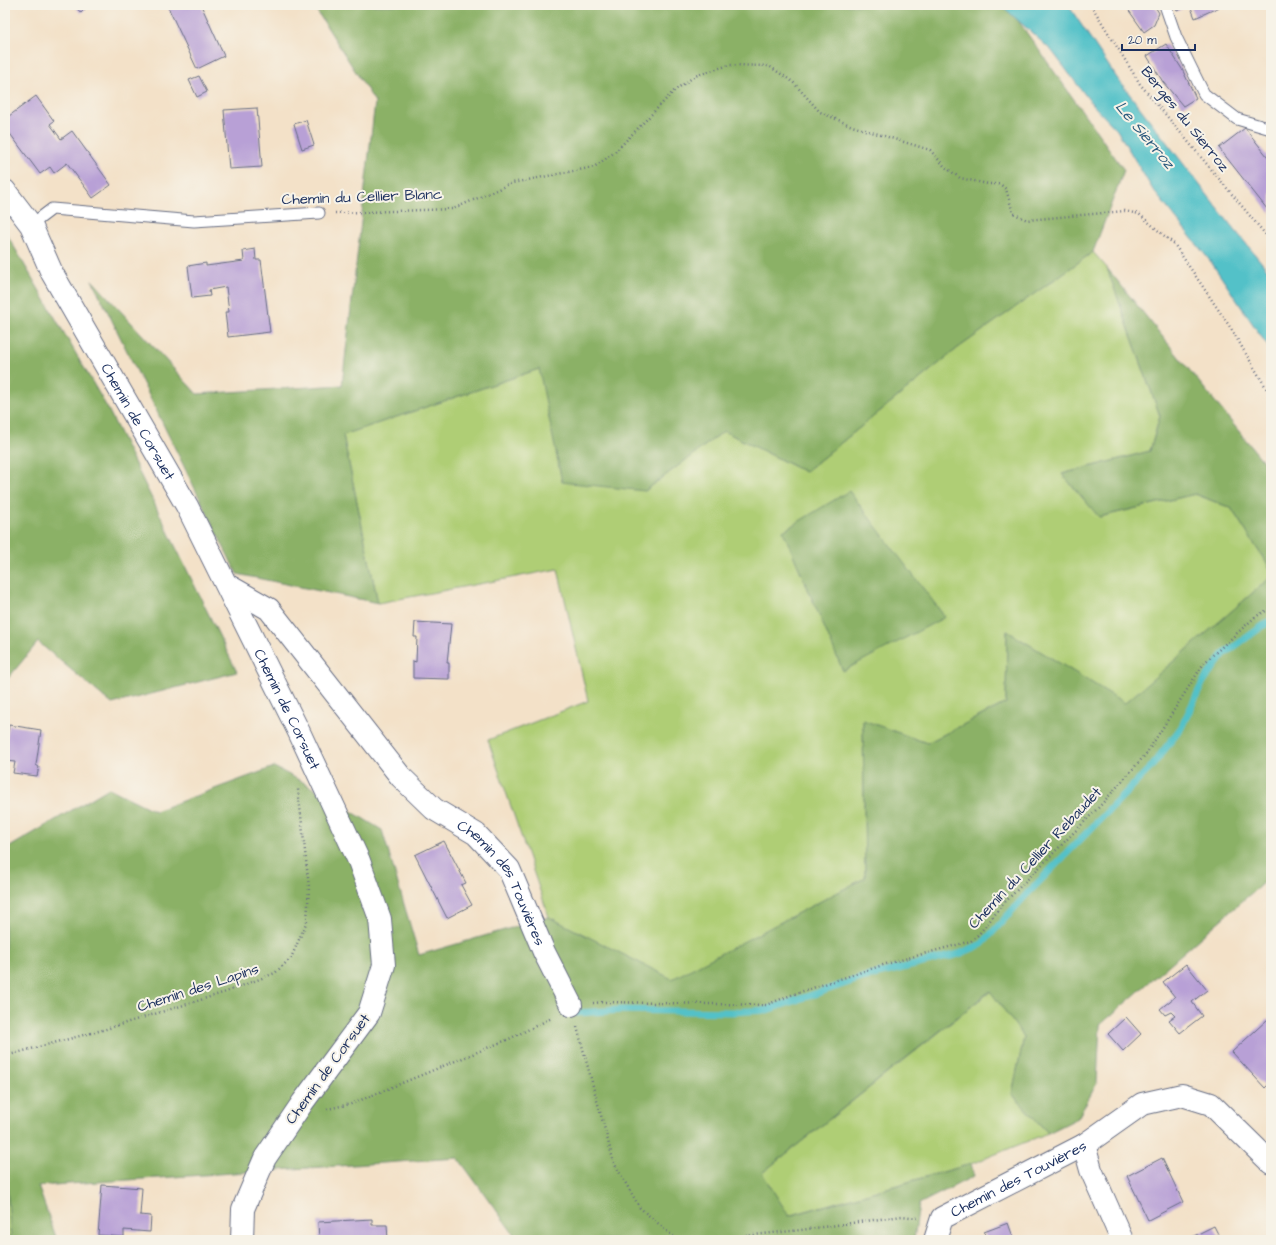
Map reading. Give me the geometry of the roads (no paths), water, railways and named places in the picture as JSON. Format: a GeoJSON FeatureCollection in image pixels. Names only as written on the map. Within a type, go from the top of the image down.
{"type":"FeatureCollection","features":[{"type":"Feature","properties":{"kind":"street","name":"Chemin de Corsuet"},"geometry":{"type":"LineString","coordinates":[[5,191],[31,225],[52,273],[188,506],[299,732],[356,854],[380,919],[384,965],[369,1013],[303,1102],[265,1158],[244,1208],[242,1240]]}},
{"type":"Feature","properties":{"kind":"street","name":"Chemin des Touvières"},"geometry":{"type":"LineString","coordinates":[[227,585],[270,609],[401,777],[434,809],[476,834],[509,869],[544,952],[571,1006]]}},
{"type":"Feature","properties":{"kind":"street","name":"Chemin des Touvières"},"geometry":{"type":"LineString","coordinates":[[935,1240],[942,1218],[1084,1145],[1142,1104],[1182,1095],[1211,1104],[1271,1163]]}},
{"type":"Feature","properties":{"kind":"street"},"geometry":{"type":"LineString","coordinates":[[1084,1145],[1091,1170],[1122,1240]]}},
{"type":"Feature","properties":{"kind":"lane"},"geometry":{"type":"LineString","coordinates":[[1165,5],[1176,37],[1204,94],[1237,118],[1271,129]]}},
{"type":"Feature","properties":{"kind":"lane","name":"Chemin du Cellier Blanc"},"geometry":{"type":"LineString","coordinates":[[31,225],[52,208],[194,221],[319,213]]}},
{"type":"Feature","properties":{"kind":"water","name":"Le Sierroz"},"geometry":{"type":"Polygon","coordinates":[[[1001,5],[1068,5],[1117,78],[1230,224],[1271,274],[1271,351],[1211,262],[1153,190],[1117,130],[1092,104],[1052,51],[1001,5]]]}},
{"type":"Feature","properties":{"kind":"waterway"},"geometry":{"type":"LineString","coordinates":[[578,1013],[621,1010],[732,1012],[767,1010],[862,978],[959,954],[982,944],[1026,895],[1151,767],[1181,728],[1203,682],[1224,654],[1271,620]]}}]}
